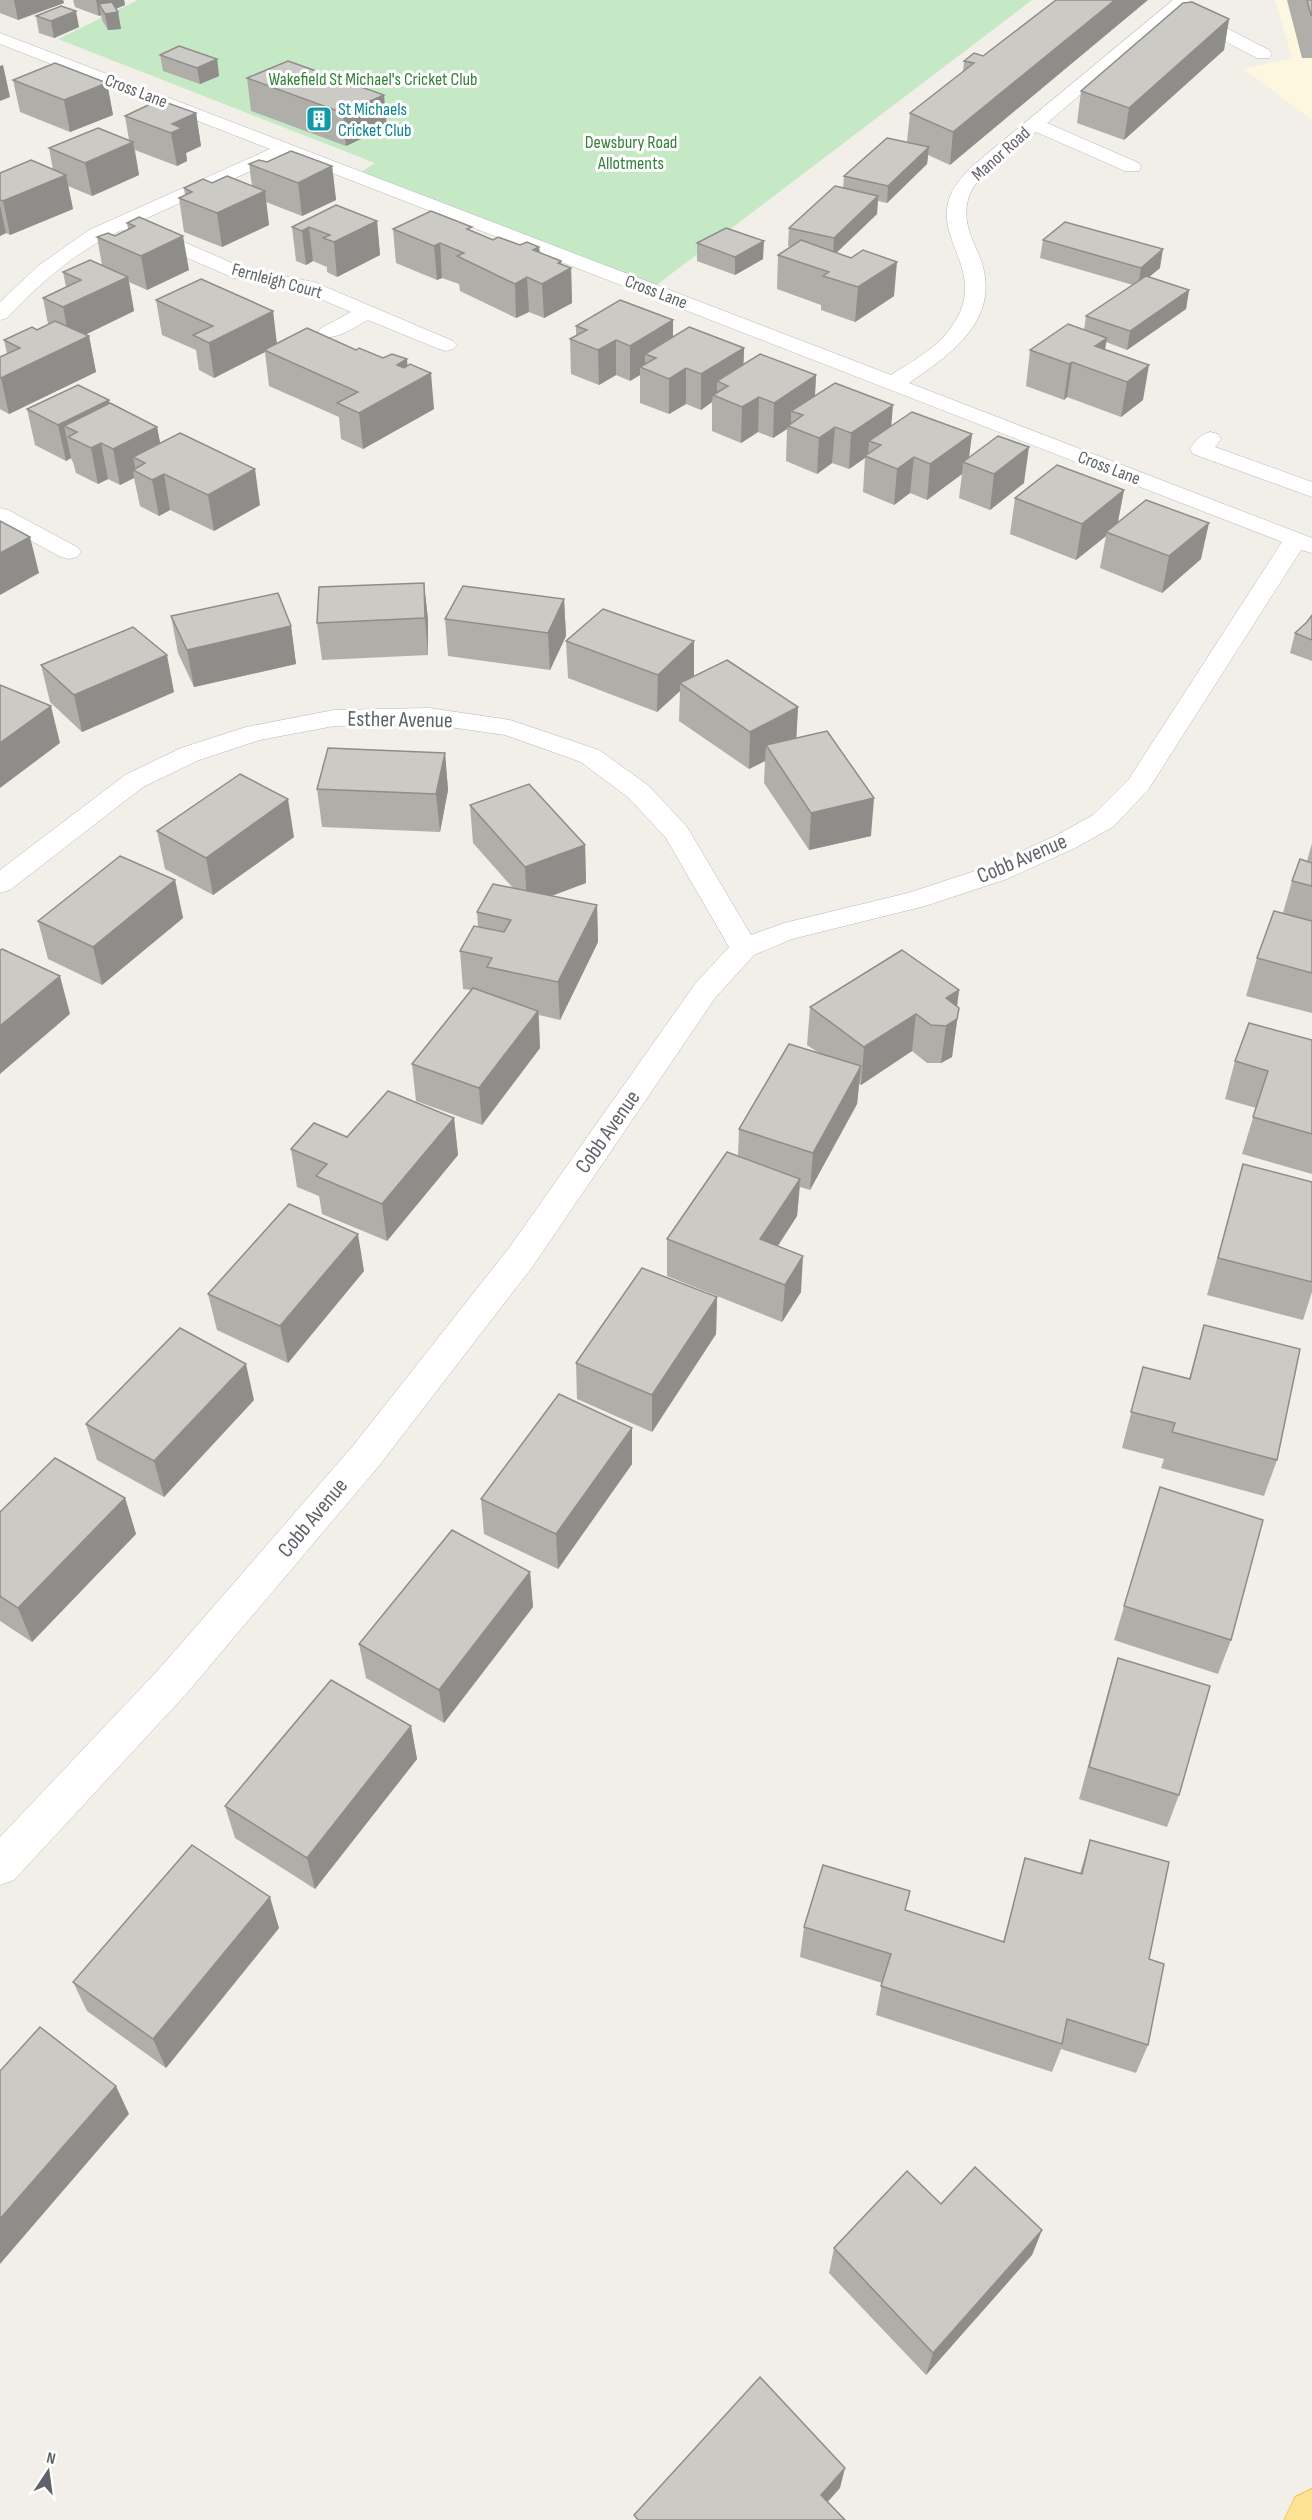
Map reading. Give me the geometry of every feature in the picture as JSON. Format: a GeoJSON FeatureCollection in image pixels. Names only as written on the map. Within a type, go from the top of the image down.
{"type":"FeatureCollection","features":[{"type":"Feature","properties":{"kind":"highway"},"geometry":{"type":"LineString","coordinates":[[1309,2520],[1312,2514]]}},
{"type":"Feature","properties":{"kind":"street","name":"Manor Road"},"geometry":{"type":"LineString","coordinates":[[893,384],[942,348],[963,327],[975,303],[978,284],[973,260],[959,236],[957,215],[961,194],[977,172],[1183,0]]}},
{"type":"Feature","properties":{"kind":"street"},"geometry":{"type":"LineString","coordinates":[[1166,15],[1205,24],[1263,54]]}},
{"type":"Feature","properties":{"kind":"street","name":"Cross Lane"},"geometry":{"type":"LineString","coordinates":[[0,38],[1304,543]]}},
{"type":"Feature","properties":{"kind":"street"},"geometry":{"type":"LineString","coordinates":[[1034,124],[1132,167]]}},
{"type":"Feature","properties":{"kind":"street"},"geometry":{"type":"LineString","coordinates":[[0,314],[21,291],[74,247],[121,222],[285,149]]}},
{"type":"Feature","properties":{"kind":"street","name":"Fernleigh Court"},"geometry":{"type":"LineString","coordinates":[[121,222],[241,274],[307,286],[446,345]]}},
{"type":"Feature","properties":{"kind":"street"},"geometry":{"type":"LineString","coordinates":[[0,288],[21,291]]}},
{"type":"Feature","properties":{"kind":"street","name":"Fernleigh Court"},"geometry":{"type":"LineString","coordinates":[[328,332],[367,312]]}},
{"type":"Feature","properties":{"kind":"street"},"geometry":{"type":"LineString","coordinates":[[1210,439],[1201,449],[1312,490]]}},
{"type":"Feature","properties":{"kind":"street"},"geometry":{"type":"LineString","coordinates":[[0,515],[69,552]]}},
{"type":"Feature","properties":{"kind":"street","name":"Cobb Avenue"},"geometry":{"type":"LineString","coordinates":[[0,1866],[174,1681],[365,1457],[521,1257],[705,991],[744,948],[783,932],[915,900],[997,873],[1065,842],[1102,821],[1139,784],[1304,543]]}},
{"type":"Feature","properties":{"kind":"street","name":"Esther Avenue"},"geometry":{"type":"LineString","coordinates":[[0,884],[134,781],[190,754],[255,733],[334,718],[429,716],[510,728],[590,756],[639,792],[677,833],[744,948]]}},
{"type":"Feature","properties":{"kind":"shaded area"},"geometry":{"type":"Polygon","coordinates":[[[1275,0],[1312,0],[1312,120],[1244,69],[1292,58],[1275,0]]]}},
{"type":"Feature","properties":{"kind":"green space","name":"Dewsbury Road Allotments"},"geometry":{"type":"Polygon","coordinates":[[[138,0],[1032,0],[650,290],[355,176],[375,163],[58,39],[138,0]]]}},
{"type":"Feature","properties":{"kind":"building"},"geometry":{"type":"Polygon","coordinates":[[[1056,0],[1115,0],[953,132],[910,113],[974,63],[964,61],[974,53],[983,56],[1056,0]]]}},
{"type":"Feature","properties":{"kind":"building"},"geometry":{"type":"Polygon","coordinates":[[[1307,0],[1312,0],[1312,15],[1311,15],[1307,0]]]}},
{"type":"Feature","properties":{"kind":"building"},"geometry":{"type":"Polygon","coordinates":[[[112,2],[118,12],[105,14],[99,4],[112,2]]]}},
{"type":"Feature","properties":{"kind":"building"},"geometry":{"type":"Polygon","coordinates":[[[1192,2],[1229,19],[1129,108],[1081,91],[1183,3],[1192,2]]]}},
{"type":"Feature","properties":{"kind":"building"},"geometry":{"type":"Polygon","coordinates":[[[61,6],[76,11],[51,21],[36,16],[61,6]]]}},
{"type":"Feature","properties":{"kind":"building"},"geometry":{"type":"Polygon","coordinates":[[[179,46],[217,59],[197,68],[160,55],[179,46]]]}},
{"type":"Feature","properties":{"kind":"building"},"geometry":{"type":"Polygon","coordinates":[[[288,61],[384,95],[343,113],[247,78],[288,61]]]}},
{"type":"Feature","properties":{"kind":"building"},"geometry":{"type":"Polygon","coordinates":[[[55,63],[107,83],[64,100],[13,80],[55,63]]]}},
{"type":"Feature","properties":{"kind":"building"},"geometry":{"type":"Polygon","coordinates":[[[159,100],[196,113],[172,124],[182,128],[171,133],[125,116],[159,100]]]}},
{"type":"Feature","properties":{"kind":"building"},"geometry":{"type":"Polygon","coordinates":[[[98,128],[133,142],[85,163],[49,148],[98,128]]]}},
{"type":"Feature","properties":{"kind":"building"},"geometry":{"type":"Polygon","coordinates":[[[887,138],[929,147],[888,186],[844,176],[887,138]]]}},
{"type":"Feature","properties":{"kind":"building"},"geometry":{"type":"Polygon","coordinates":[[[291,151],[332,166],[298,183],[249,164],[259,160],[267,162],[291,151]]]}},
{"type":"Feature","properties":{"kind":"building"},"geometry":{"type":"Polygon","coordinates":[[[31,160],[66,175],[3,201],[0,200],[0,173],[31,160]]]}},
{"type":"Feature","properties":{"kind":"building"},"geometry":{"type":"Polygon","coordinates":[[[227,176],[265,191],[217,213],[179,198],[192,192],[184,188],[203,179],[212,183],[227,176]]]}},
{"type":"Feature","properties":{"kind":"building"},"geometry":{"type":"Polygon","coordinates":[[[835,186],[878,196],[834,238],[789,228],[835,186]]]}},
{"type":"Feature","properties":{"kind":"building"},"geometry":{"type":"Polygon","coordinates":[[[336,205],[377,221],[334,242],[323,238],[330,235],[309,227],[302,231],[292,227],[336,205]]]}},
{"type":"Feature","properties":{"kind":"building"},"geometry":{"type":"Polygon","coordinates":[[[431,211],[472,227],[467,229],[493,240],[498,237],[520,245],[527,242],[539,247],[533,250],[561,261],[558,263],[571,268],[542,284],[527,277],[515,284],[457,256],[464,253],[440,243],[434,246],[393,229],[431,211]]]}},
{"type":"Feature","properties":{"kind":"building"},"geometry":{"type":"Polygon","coordinates":[[[139,217],[183,236],[141,256],[97,237],[108,233],[115,236],[135,226],[127,223],[139,217]]]}},
{"type":"Feature","properties":{"kind":"building"},"geometry":{"type":"Polygon","coordinates":[[[1065,222],[1163,249],[1141,268],[1043,240],[1065,222]]]}},
{"type":"Feature","properties":{"kind":"building"},"geometry":{"type":"Polygon","coordinates":[[[726,228],[764,241],[735,257],[697,243],[726,228]]]}},
{"type":"Feature","properties":{"kind":"building"},"geometry":{"type":"Polygon","coordinates":[[[801,240],[851,258],[863,250],[897,262],[858,287],[823,276],[829,272],[778,255],[801,240]]]}},
{"type":"Feature","properties":{"kind":"building"},"geometry":{"type":"Polygon","coordinates":[[[90,260],[128,277],[63,307],[43,298],[81,280],[63,272],[90,260]]]}},
{"type":"Feature","properties":{"kind":"building"},"geometry":{"type":"Polygon","coordinates":[[[1146,276],[1189,290],[1130,331],[1086,316],[1146,276]]]}},
{"type":"Feature","properties":{"kind":"building"},"geometry":{"type":"Polygon","coordinates":[[[201,279],[273,311],[209,343],[193,335],[213,326],[156,300],[201,279]]]}},
{"type":"Feature","properties":{"kind":"building"},"geometry":{"type":"Polygon","coordinates":[[[620,300],[673,320],[630,346],[616,340],[598,350],[570,339],[587,330],[576,326],[620,300]]]}},
{"type":"Feature","properties":{"kind":"building"},"geometry":{"type":"Polygon","coordinates":[[[55,321],[89,336],[0,378],[0,357],[20,348],[4,340],[32,327],[37,330],[55,321]]]}},
{"type":"Feature","properties":{"kind":"building"},"geometry":{"type":"Polygon","coordinates":[[[1068,324],[1107,338],[1095,346],[1149,365],[1127,382],[1030,350],[1068,324]]]}},
{"type":"Feature","properties":{"kind":"building"},"geometry":{"type":"Polygon","coordinates":[[[689,327],[744,348],[701,374],[686,368],[669,379],[640,367],[656,358],[645,354],[689,327]]]}},
{"type":"Feature","properties":{"kind":"building"},"geometry":{"type":"Polygon","coordinates":[[[307,328],[356,350],[359,348],[383,358],[392,354],[407,359],[397,365],[404,368],[410,364],[431,373],[359,413],[337,403],[358,392],[264,350],[307,328]]]}},
{"type":"Feature","properties":{"kind":"building"},"geometry":{"type":"Polygon","coordinates":[[[760,354],[816,375],[774,403],[759,397],[742,407],[713,395],[728,386],[717,381],[760,354]]]}},
{"type":"Feature","properties":{"kind":"building"},"geometry":{"type":"Polygon","coordinates":[[[835,383],[893,405],[851,433],[835,427],[819,438],[788,426],[803,415],[791,411],[835,383]]]}},
{"type":"Feature","properties":{"kind":"building"},"geometry":{"type":"Polygon","coordinates":[[[78,385],[109,400],[58,425],[27,409],[78,385]]]}},
{"type":"Feature","properties":{"kind":"building"},"geometry":{"type":"Polygon","coordinates":[[[110,403],[157,427],[113,449],[101,443],[91,448],[68,437],[77,432],[64,426],[110,403]]]}},
{"type":"Feature","properties":{"kind":"building"},"geometry":{"type":"Polygon","coordinates":[[[912,412],[972,434],[930,464],[914,457],[897,469],[865,456],[881,445],[869,441],[912,412]]]}},
{"type":"Feature","properties":{"kind":"building"},"geometry":{"type":"Polygon","coordinates":[[[180,433],[255,469],[208,495],[164,474],[152,480],[133,470],[145,463],[133,457],[180,433]]]}},
{"type":"Feature","properties":{"kind":"building"},"geometry":{"type":"Polygon","coordinates":[[[998,436],[1029,447],[994,474],[963,462],[998,436]]]}},
{"type":"Feature","properties":{"kind":"building"},"geometry":{"type":"Polygon","coordinates":[[[1057,465],[1124,490],[1082,524],[1015,498],[1057,465]]]}},
{"type":"Feature","properties":{"kind":"building"},"geometry":{"type":"Polygon","coordinates":[[[1146,500],[1209,523],[1169,556],[1106,532],[1146,500]]]}},
{"type":"Feature","properties":{"kind":"building"},"geometry":{"type":"Polygon","coordinates":[[[0,521],[30,537],[0,553],[0,521]]]}},
{"type":"Feature","properties":{"kind":"building"},"geometry":{"type":"Polygon","coordinates":[[[424,583],[425,618],[317,623],[319,587],[424,583]]]}},
{"type":"Feature","properties":{"kind":"building"},"geometry":{"type":"Polygon","coordinates":[[[463,586],[564,599],[548,633],[445,619],[463,586]]]}},
{"type":"Feature","properties":{"kind":"building"},"geometry":{"type":"Polygon","coordinates":[[[278,593],[291,626],[187,650],[171,616],[278,593]]]}},
{"type":"Feature","properties":{"kind":"building"},"geometry":{"type":"Polygon","coordinates":[[[603,609],[694,641],[658,675],[566,641],[603,609]]]}},
{"type":"Feature","properties":{"kind":"building"},"geometry":{"type":"Polygon","coordinates":[[[1312,615],[1312,640],[1295,633],[1312,615]]]}},
{"type":"Feature","properties":{"kind":"building"},"geometry":{"type":"Polygon","coordinates":[[[133,627],[167,655],[74,695],[41,665],[133,627]]]}},
{"type":"Feature","properties":{"kind":"building"},"geometry":{"type":"Polygon","coordinates":[[[727,660],[798,707],[750,732],[680,683],[727,660]]]}},
{"type":"Feature","properties":{"kind":"building"},"geometry":{"type":"Polygon","coordinates":[[[0,685],[51,706],[0,743],[0,685]]]}},
{"type":"Feature","properties":{"kind":"building"},"geometry":{"type":"Polygon","coordinates":[[[827,731],[874,798],[811,813],[766,745],[827,731]]]}},
{"type":"Feature","properties":{"kind":"building"},"geometry":{"type":"Polygon","coordinates":[[[328,748],[445,753],[436,794],[317,789],[328,748]]]}},
{"type":"Feature","properties":{"kind":"building"},"geometry":{"type":"Polygon","coordinates":[[[240,774],[288,799],[206,858],[157,831],[240,774]]]}},
{"type":"Feature","properties":{"kind":"building"},"geometry":{"type":"Polygon","coordinates":[[[529,784],[585,845],[525,867],[470,805],[529,784]]]}},
{"type":"Feature","properties":{"kind":"building"},"geometry":{"type":"Polygon","coordinates":[[[120,856],[175,880],[93,947],[38,921],[120,856]]]}},
{"type":"Feature","properties":{"kind":"building"},"geometry":{"type":"Polygon","coordinates":[[[1300,859],[1312,863],[1312,886],[1292,881],[1300,859]]]}},
{"type":"Feature","properties":{"kind":"building"},"geometry":{"type":"Polygon","coordinates":[[[493,884],[597,905],[558,982],[487,967],[492,958],[460,951],[474,926],[504,932],[511,920],[477,912],[493,884]]]}},
{"type":"Feature","properties":{"kind":"building"},"geometry":{"type":"Polygon","coordinates":[[[1274,911],[1312,921],[1312,973],[1257,958],[1274,911]]]}},
{"type":"Feature","properties":{"kind":"building"},"geometry":{"type":"Polygon","coordinates":[[[0,950],[60,976],[0,1026],[0,950]]]}},
{"type":"Feature","properties":{"kind":"building"},"geometry":{"type":"Polygon","coordinates":[[[902,950],[959,990],[946,998],[959,1008],[957,1019],[946,1026],[931,1025],[916,1014],[864,1047],[810,1007],[902,950]]]}},
{"type":"Feature","properties":{"kind":"building"},"geometry":{"type":"Polygon","coordinates":[[[473,988],[538,1011],[479,1088],[412,1064],[473,988]]]}},
{"type":"Feature","properties":{"kind":"building"},"geometry":{"type":"Polygon","coordinates":[[[1249,1023],[1312,1040],[1312,1134],[1253,1117],[1268,1071],[1235,1061],[1249,1023]]]}},
{"type":"Feature","properties":{"kind":"building"},"geometry":{"type":"Polygon","coordinates":[[[789,1044],[861,1066],[813,1153],[739,1129],[789,1044]]]}},
{"type":"Feature","properties":{"kind":"building"},"geometry":{"type":"Polygon","coordinates":[[[388,1091],[454,1118],[382,1204],[316,1176],[327,1164],[291,1149],[314,1123],[347,1137],[388,1091]]]}},
{"type":"Feature","properties":{"kind":"building"},"geometry":{"type":"Polygon","coordinates":[[[727,1152],[800,1179],[760,1239],[803,1256],[785,1285],[667,1239],[727,1152]]]}},
{"type":"Feature","properties":{"kind":"building"},"geometry":{"type":"Polygon","coordinates":[[[1243,1164],[1312,1182],[1312,1282],[1218,1258],[1243,1164]]]}},
{"type":"Feature","properties":{"kind":"building"},"geometry":{"type":"Polygon","coordinates":[[[289,1204],[358,1234],[280,1326],[208,1294],[289,1204]]]}},
{"type":"Feature","properties":{"kind":"building"},"geometry":{"type":"Polygon","coordinates":[[[642,1268],[717,1297],[652,1395],[576,1363],[642,1268]]]}},
{"type":"Feature","properties":{"kind":"building"},"geometry":{"type":"Polygon","coordinates":[[[1204,1325],[1300,1349],[1277,1460],[1172,1432],[1175,1423],[1131,1412],[1143,1367],[1190,1379],[1204,1325]]]}},
{"type":"Feature","properties":{"kind":"building"},"geometry":{"type":"Polygon","coordinates":[[[180,1328],[246,1364],[154,1461],[86,1424],[180,1328]]]}},
{"type":"Feature","properties":{"kind":"building"},"geometry":{"type":"Polygon","coordinates":[[[559,1394],[632,1428],[556,1534],[481,1499],[559,1394]]]}},
{"type":"Feature","properties":{"kind":"building"},"geometry":{"type":"Polygon","coordinates":[[[55,1458],[125,1498],[18,1608],[0,1596],[0,1512],[55,1458]]]}},
{"type":"Feature","properties":{"kind":"building"},"geometry":{"type":"Polygon","coordinates":[[[1160,1487],[1263,1520],[1231,1640],[1124,1606],[1160,1487]]]}},
{"type":"Feature","properties":{"kind":"building"},"geometry":{"type":"Polygon","coordinates":[[[452,1530],[530,1572],[439,1690],[359,1644],[452,1530]]]}},
{"type":"Feature","properties":{"kind":"building"},"geometry":{"type":"Polygon","coordinates":[[[1118,1658],[1210,1686],[1179,1795],[1089,1767],[1118,1658]]]}},
{"type":"Feature","properties":{"kind":"building"},"geometry":{"type":"Polygon","coordinates":[[[331,1680],[411,1726],[307,1858],[225,1806],[331,1680]]]}},
{"type":"Feature","properties":{"kind":"building"},"geometry":{"type":"Polygon","coordinates":[[[1090,1840],[1169,1862],[1149,1959],[1164,1964],[1148,2045],[1067,2019],[1062,2044],[881,1986],[891,1954],[804,1927],[823,1865],[910,1891],[905,1910],[1004,1942],[1025,1858],[1082,1874],[1090,1840]]]}},
{"type":"Feature","properties":{"kind":"building"},"geometry":{"type":"Polygon","coordinates":[[[192,1845],[270,1897],[153,2039],[73,1982],[192,1845]]]}},
{"type":"Feature","properties":{"kind":"building"},"geometry":{"type":"Polygon","coordinates":[[[40,2027],[116,2086],[0,2219],[0,2071],[40,2027]]]}},
{"type":"Feature","properties":{"kind":"building"},"geometry":{"type":"Polygon","coordinates":[[[975,2167],[1042,2230],[933,2353],[834,2248],[907,2171],[941,2204],[975,2167]]]}},
{"type":"Feature","properties":{"kind":"building"},"geometry":{"type":"Polygon","coordinates":[[[760,2377],[845,2468],[821,2495],[845,2520],[638,2520],[634,2515],[760,2377]]]}},
{"type":"Feature","properties":{"kind":"place","name":"St Michaels Cricket Club"},"geometry":{"type":"Point","coordinates":[319,119]}},
{"type":"Feature","properties":{"kind":"park label","name":"Wakefield St Michael's Cricket Club"},"geometry":{"type":"Point","coordinates":[373,79]}}]}
